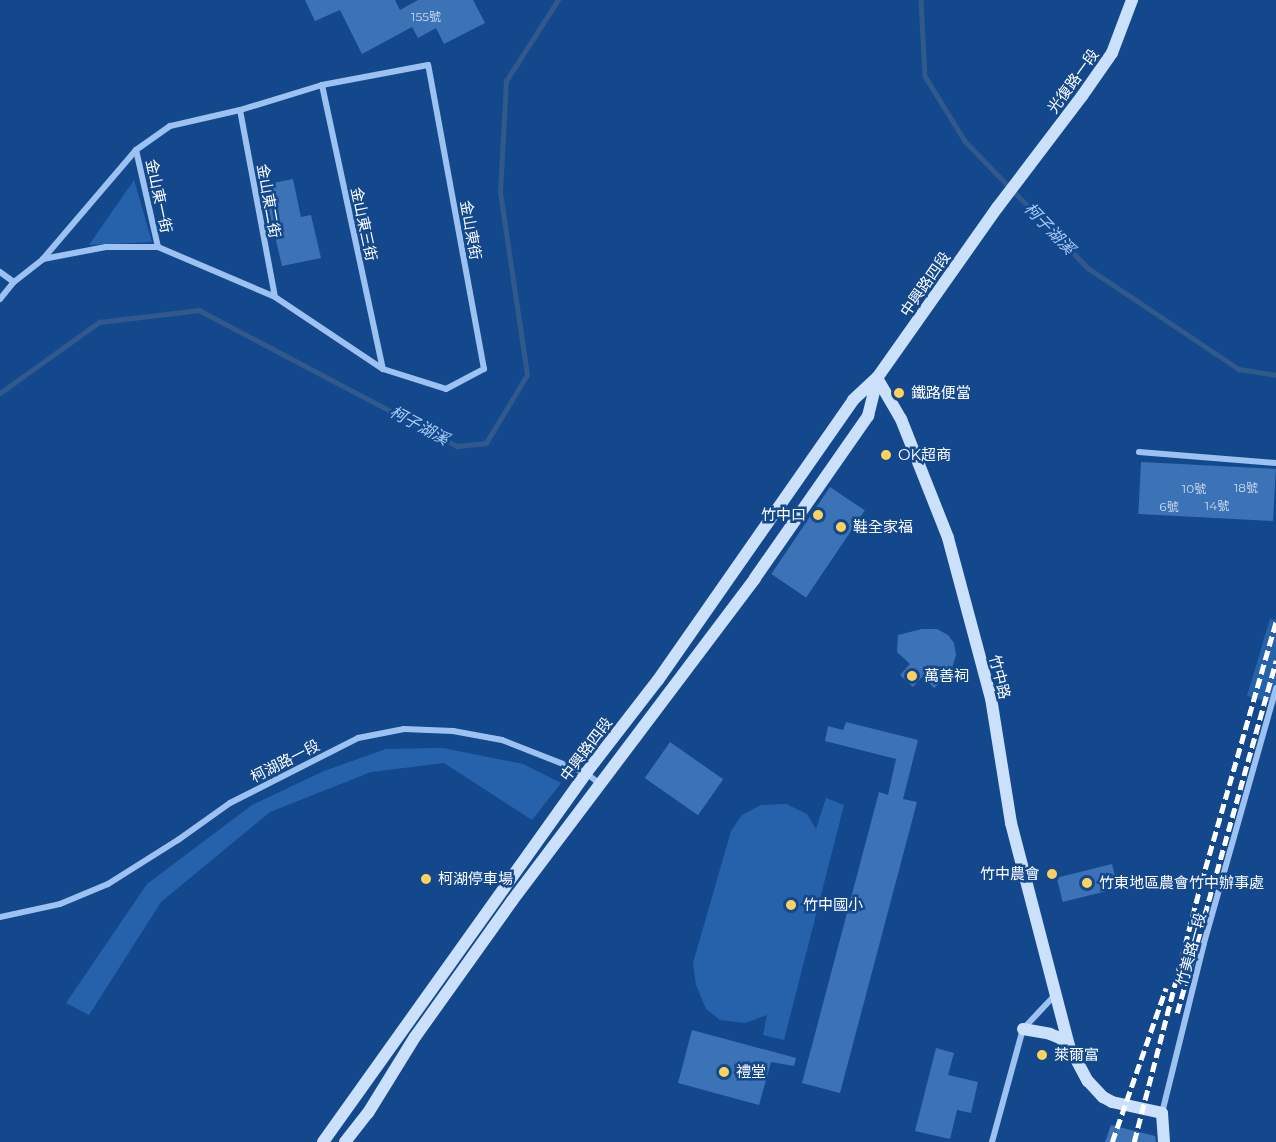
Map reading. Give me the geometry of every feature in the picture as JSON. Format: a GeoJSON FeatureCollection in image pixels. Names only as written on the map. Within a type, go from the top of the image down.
{"type":"FeatureCollection","features":[{"type":"Feature","properties":{"kind":"main road","name":"光復路一段"},"geometry":{"type":"LineString","coordinates":[[997,208],[1112,53],[1132,0]]}},
{"type":"Feature","properties":{"kind":"main road","name":"中興路四段"},"geometry":{"type":"LineString","coordinates":[[323,1142],[586,773],[658,680],[853,400],[877,378],[997,208]]}},
{"type":"Feature","properties":{"kind":"main road","name":"中興路四段"},"geometry":{"type":"LineString","coordinates":[[345,1142],[368,1113],[415,1037],[599,783],[755,578],[868,416],[877,378]]}},
{"type":"Feature","properties":{"kind":"main road","name":"竹中路"},"geometry":{"type":"LineString","coordinates":[[877,378],[901,419],[925,473],[948,538],[991,698],[1011,824],[1069,1046],[1088,1082],[1102,1097],[1112,1102],[1162,1113]]}},
{"type":"Feature","properties":{"kind":"main road"},"geometry":{"type":"LineString","coordinates":[[1023,1029],[1050,1034],[1060,1038],[1069,1046]]}},
{"type":"Feature","properties":{"kind":"main road"},"geometry":{"type":"LineString","coordinates":[[1162,1113],[1164,1142]]}},
{"type":"Feature","properties":{"kind":"street","name":"金山東街"},"geometry":{"type":"LineString","coordinates":[[0,299],[14,282],[43,259],[136,150],[170,126],[240,110],[322,85],[428,65],[484,369],[446,388],[383,369],[275,297],[158,247],[106,248],[43,259]]}},
{"type":"Feature","properties":{"kind":"street","name":"金山東三街"},"geometry":{"type":"LineString","coordinates":[[322,85],[383,369]]}},
{"type":"Feature","properties":{"kind":"street","name":"金山東二街"},"geometry":{"type":"LineString","coordinates":[[240,110],[275,297]]}},
{"type":"Feature","properties":{"kind":"street","name":"金山東一街"},"geometry":{"type":"LineString","coordinates":[[136,150],[158,247]]}},
{"type":"Feature","properties":{"kind":"street"},"geometry":{"type":"LineString","coordinates":[[0,272],[14,282]]}},
{"type":"Feature","properties":{"kind":"street"},"geometry":{"type":"LineString","coordinates":[[1139,452],[1276,463]]}},
{"type":"Feature","properties":{"kind":"street","name":"竹美路一段"},"geometry":{"type":"LineString","coordinates":[[1162,1113],[1204,943],[1276,688]]}},
{"type":"Feature","properties":{"kind":"street","name":"柯湖路一段"},"geometry":{"type":"LineString","coordinates":[[0,917],[60,904],[108,884],[230,803],[358,738],[404,729],[453,731],[502,740],[586,773],[599,783]]}},
{"type":"Feature","properties":{"kind":"street"},"geometry":{"type":"LineString","coordinates":[[992,1142],[1023,1029],[1055,995]]}},
{"type":"Feature","properties":{"kind":"shaded area"},"geometry":{"type":"Polygon","coordinates":[[[134,180],[152,242],[89,245],[134,180]]]}},
{"type":"Feature","properties":{"kind":"shaded area"},"geometry":{"type":"Polygon","coordinates":[[[1270,619],[1276,620],[1276,704],[1247,696],[1270,619]]]}},
{"type":"Feature","properties":{"kind":"shaded area"},"geometry":{"type":"Polygon","coordinates":[[[443,748],[523,764],[561,783],[532,820],[444,763],[371,772],[270,812],[161,902],[89,1015],[66,1003],[147,884],[252,805],[324,771],[386,749],[443,748]]]}},
{"type":"Feature","properties":{"kind":"shaded area"},"geometry":{"type":"Polygon","coordinates":[[[826,798],[844,805],[784,1040],[763,1035],[767,1015],[745,1023],[720,1020],[706,1009],[696,985],[693,963],[731,831],[742,815],[761,805],[786,804],[807,814],[816,829],[826,798]]]}},
{"type":"Feature","properties":{"kind":"building"},"geometry":{"type":"Polygon","coordinates":[[[305,0],[395,0],[400,10],[418,0],[473,0],[485,23],[444,44],[436,28],[418,38],[412,27],[362,54],[340,10],[315,21],[305,0]]]}},
{"type":"Feature","properties":{"kind":"building"},"geometry":{"type":"Polygon","coordinates":[[[293,179],[301,217],[311,215],[321,258],[282,266],[263,185],[293,179]]]}},
{"type":"Feature","properties":{"kind":"building"},"geometry":{"type":"Polygon","coordinates":[[[1141,462],[1276,469],[1273,521],[1138,514],[1141,462]]]}},
{"type":"Feature","properties":{"kind":"building"},"geometry":{"type":"Polygon","coordinates":[[[830,487],[865,510],[806,598],[771,574],[830,487]]]}},
{"type":"Feature","properties":{"kind":"building"},"geometry":{"type":"Polygon","coordinates":[[[922,629],[937,629],[948,635],[954,643],[956,655],[952,668],[947,677],[934,688],[923,676],[913,687],[900,675],[910,664],[897,652],[898,635],[922,629]]]}},
{"type":"Feature","properties":{"kind":"building"},"geometry":{"type":"Polygon","coordinates":[[[846,722],[918,740],[903,799],[917,802],[840,1093],[802,1083],[879,792],[888,795],[896,759],[825,741],[828,726],[843,730],[846,722]]]}},
{"type":"Feature","properties":{"kind":"building"},"geometry":{"type":"Polygon","coordinates":[[[670,742],[723,779],[698,815],[645,778],[670,742]]]}},
{"type":"Feature","properties":{"kind":"building","name":"竹東地區農會竹中辦事處"},"geometry":{"type":"Polygon","coordinates":[[[1112,864],[1118,888],[1063,902],[1057,878],[1112,864]]]}},
{"type":"Feature","properties":{"kind":"building","name":"禮堂"},"geometry":{"type":"Polygon","coordinates":[[[692,1030],[796,1058],[794,1066],[771,1062],[759,1105],[678,1083],[692,1030]]]}},
{"type":"Feature","properties":{"kind":"building"},"geometry":{"type":"Polygon","coordinates":[[[936,1048],[954,1053],[948,1075],[978,1082],[971,1113],[957,1110],[950,1139],[915,1131],[936,1048]]]}},
{"type":"Feature","properties":{"kind":"building"},"geometry":{"type":"Polygon","coordinates":[[[1111,1125],[1155,1136],[1156,1142],[1105,1142],[1111,1125]]]}},
{"type":"Feature","properties":{"kind":"waterway","name":"柯子湖溪"},"geometry":{"type":"LineString","coordinates":[[0,393],[99,322],[199,310],[457,446],[486,443],[527,375],[500,192],[506,81],[558,0]]}},
{"type":"Feature","properties":{"kind":"waterway","name":"柯子湖溪"},"geometry":{"type":"LineString","coordinates":[[921,0],[925,76],[965,141],[1088,268],[1239,369],[1276,375]]}},
{"type":"Feature","properties":{"kind":"railway"},"geometry":{"type":"LineString","coordinates":[[1134,1142],[1201,883],[1276,622]]}},
{"type":"Feature","properties":{"kind":"railway"},"geometry":{"type":"LineString","coordinates":[[1177,1013],[1276,661]]}},
{"type":"Feature","properties":{"kind":"railway"},"geometry":{"type":"LineString","coordinates":[[1112,1142],[1166,988]]}},
{"type":"Feature","properties":{"kind":"place","name":"鐵路便當"},"geometry":{"type":"Point","coordinates":[899,393]}},
{"type":"Feature","properties":{"kind":"place","name":"OK超商"},"geometry":{"type":"Point","coordinates":[886,455]}},
{"type":"Feature","properties":{"kind":"place","name":"竹中口"},"geometry":{"type":"Point","coordinates":[818,515]}},
{"type":"Feature","properties":{"kind":"place","name":"鞋全家福"},"geometry":{"type":"Point","coordinates":[841,527]}},
{"type":"Feature","properties":{"kind":"place","name":"萬善祠"},"geometry":{"type":"Point","coordinates":[912,676]}},
{"type":"Feature","properties":{"kind":"place","name":"竹中農會"},"geometry":{"type":"Point","coordinates":[1052,874]}},
{"type":"Feature","properties":{"kind":"place","name":"柯湖停車場"},"geometry":{"type":"Point","coordinates":[426,879]}},
{"type":"Feature","properties":{"kind":"place","name":"竹東地區農會竹中辦事處"},"geometry":{"type":"Point","coordinates":[1087,883]}},
{"type":"Feature","properties":{"kind":"place","name":"竹中國小"},"geometry":{"type":"Point","coordinates":[791,905]}},
{"type":"Feature","properties":{"kind":"place","name":"萊爾富"},"geometry":{"type":"Point","coordinates":[1042,1055]}},
{"type":"Feature","properties":{"kind":"place","name":"禮堂"},"geometry":{"type":"Point","coordinates":[724,1072]}}]}
